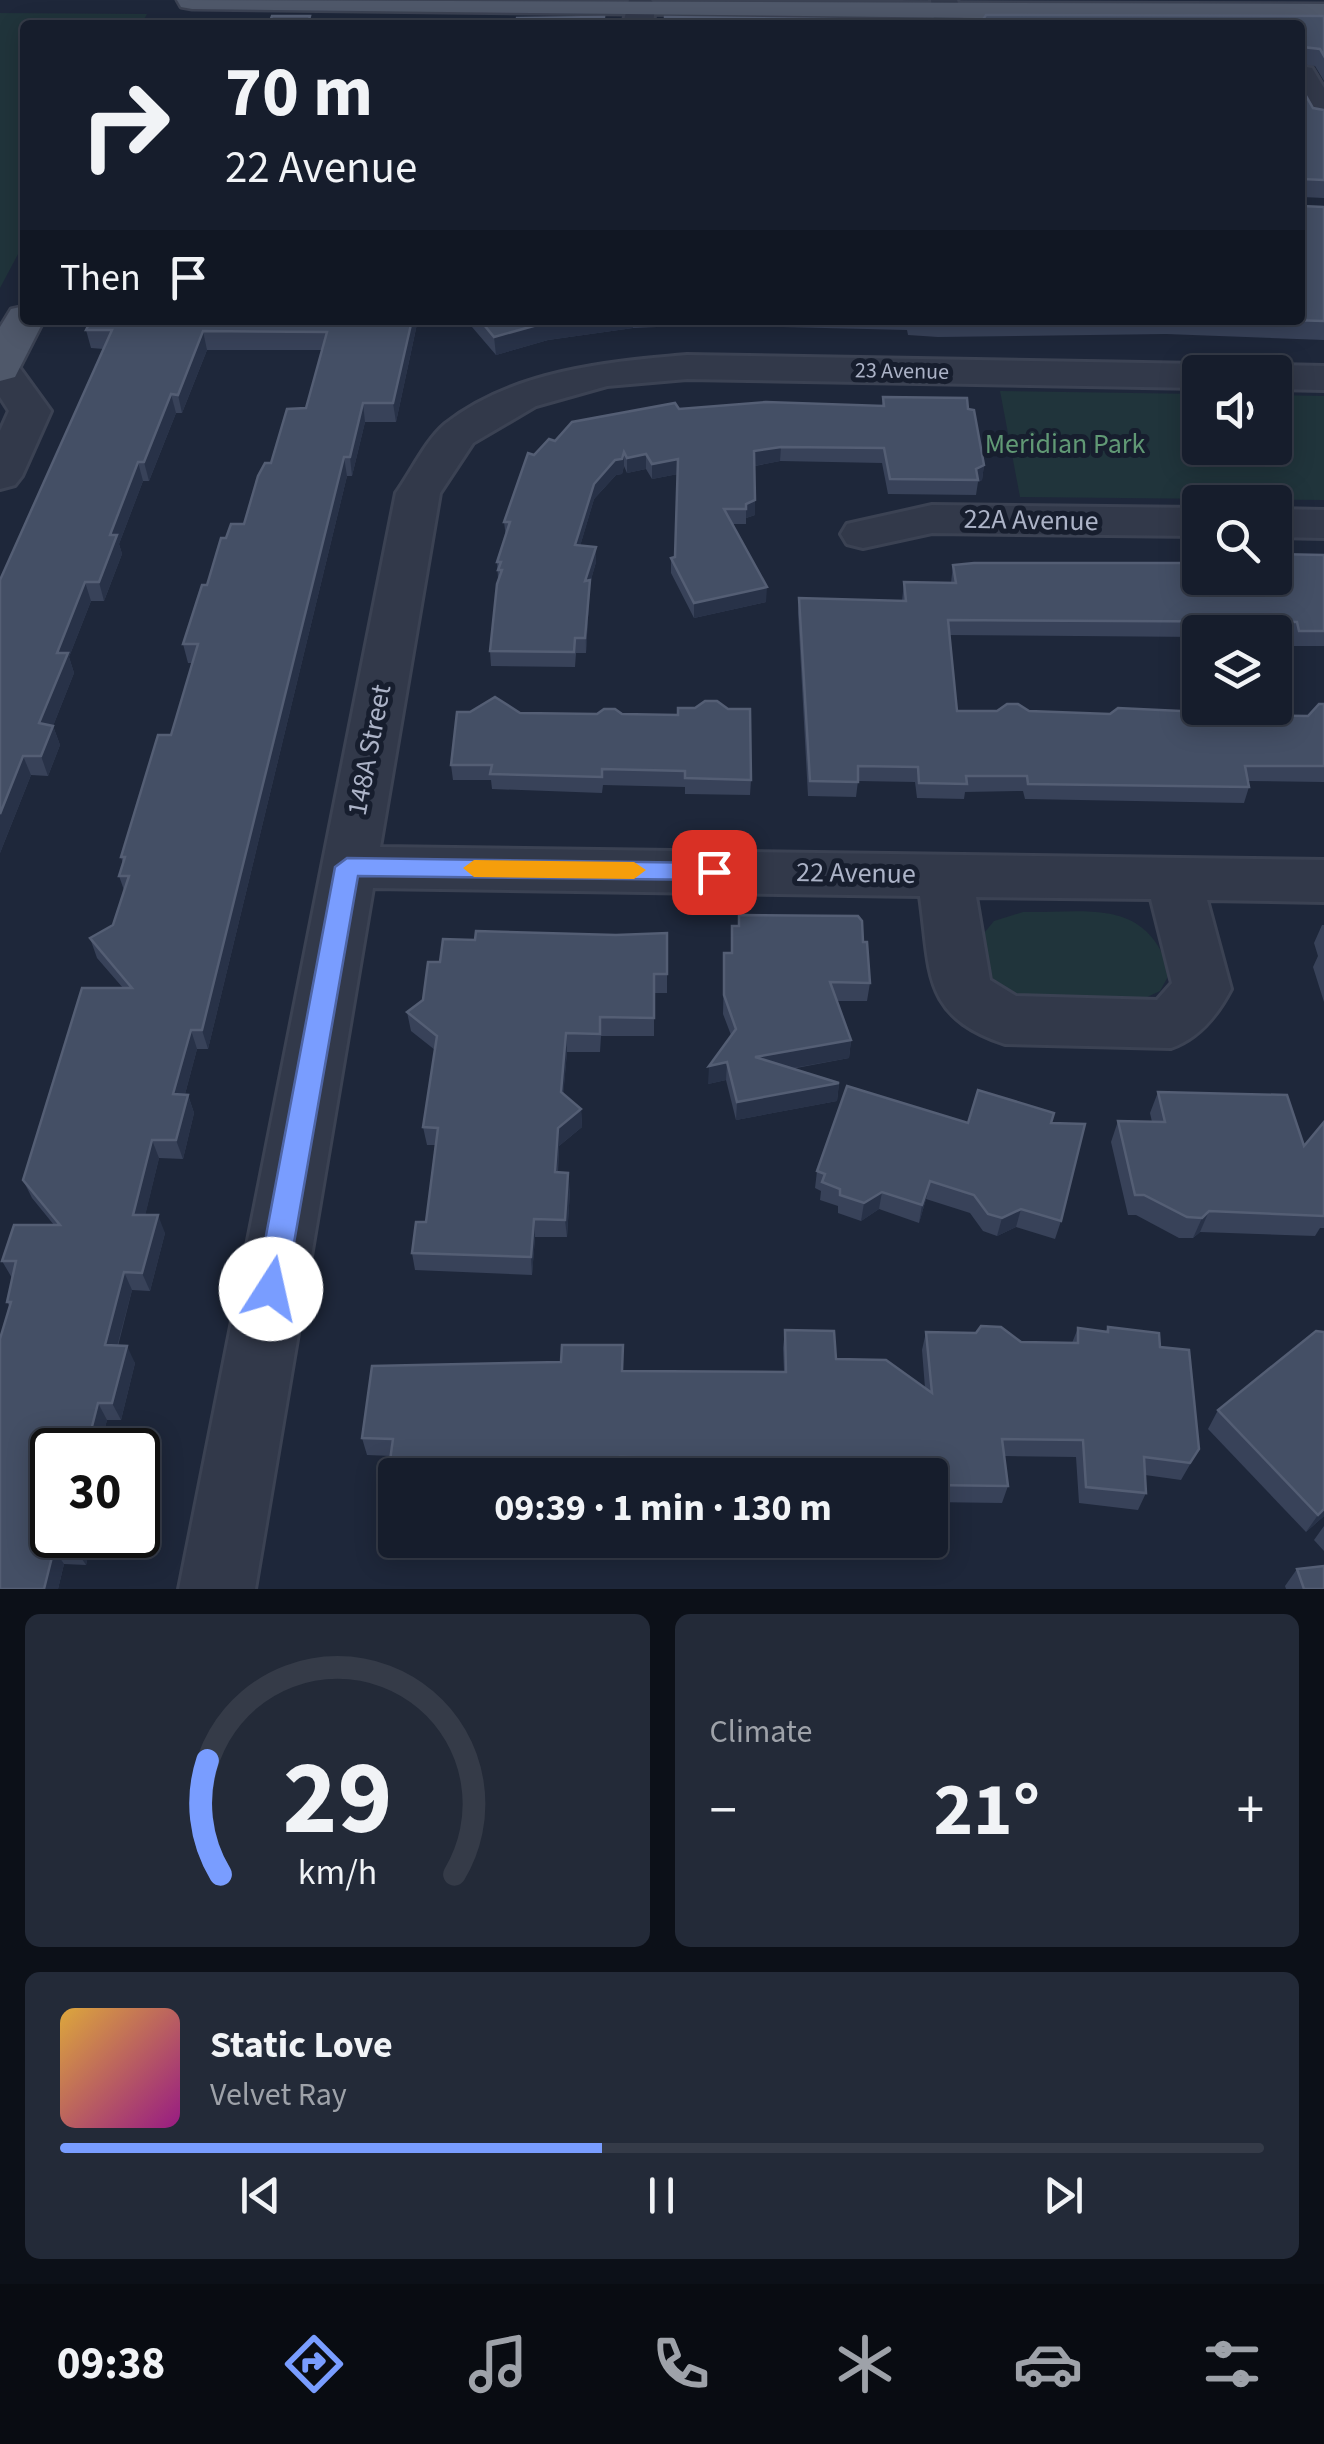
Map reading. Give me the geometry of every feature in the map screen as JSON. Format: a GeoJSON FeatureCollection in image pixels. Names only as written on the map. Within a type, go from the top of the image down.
{"type":"FeatureCollection","features":[{"type":"Feature","properties":{"kind":"main road"},"geometry":{"type":"LineString","coordinates":[[192,0],[646,10],[1324,13]]}},
{"type":"Feature","properties":{"kind":"main road"},"geometry":{"type":"LineString","coordinates":[[947,12],[1324,6]]}},
{"type":"Feature","properties":{"kind":"main road"},"geometry":{"type":"LineString","coordinates":[[0,368],[22,325]]}},
{"type":"Feature","properties":{"kind":"street"},"geometry":{"type":"LineString","coordinates":[[1305,82],[1324,116]]}},
{"type":"Feature","properties":{"kind":"street","name":"23 Avenue"},"geometry":{"type":"LineString","coordinates":[[605,374],[687,367],[1182,376]]}},
{"type":"Feature","properties":{"kind":"street"},"geometry":{"type":"LineString","coordinates":[[0,368],[30,411],[0,476]]}},
{"type":"Feature","properties":{"kind":"street","name":"148A Street"},"geometry":{"type":"LineString","coordinates":[[217,1589],[418,493],[458,434],[522,397],[605,374]]}},
{"type":"Feature","properties":{"kind":"street"},"geometry":{"type":"LineString","coordinates":[[1292,377],[1324,378]]}},
{"type":"Feature","properties":{"kind":"street","name":"22A Avenue"},"geometry":{"type":"LineString","coordinates":[[863,534],[932,518],[1182,522]]}},
{"type":"Feature","properties":{"kind":"street"},"geometry":{"type":"LineString","coordinates":[[1292,524],[1324,524]]}},
{"type":"Feature","properties":{"kind":"street","name":"22 Avenue"},"geometry":{"type":"LineString","coordinates":[[347,867],[1324,881]]}},
{"type":"Feature","properties":{"kind":"street","name":"22 Avenue"},"geometry":{"type":"LineString","coordinates":[[945,874],[963,992],[1005,1020],[1171,1024],[1202,989],[1174,880]]}},
{"type":"Feature","properties":{"kind":"green space"},"geometry":{"type":"Polygon","coordinates":[[[0,13],[147,14],[144,20],[20,20],[20,250],[0,288],[0,13]]]}},
{"type":"Feature","properties":{"kind":"green space","name":"Meridian Park"},"geometry":{"type":"Polygon","coordinates":[[[1000,391],[1182,394],[1182,465],[1292,465],[1292,395],[1324,396],[1324,500],[1292,500],[1292,485],[1182,485],[1182,499],[1020,497],[1000,391]]]}},
{"type":"Feature","properties":{"kind":"green space"},"geometry":{"type":"Polygon","coordinates":[[[1023,912],[1092,912],[1131,921],[1147,932],[1160,949],[1170,973],[1160,991],[1139,1001],[1028,1000],[996,984],[981,960],[980,938],[994,921],[1023,912]]]}},
{"type":"Feature","properties":{"kind":"building"},"geometry":{"type":"Polygon","coordinates":[[[986,15],[1324,16],[1324,56],[1320,49],[1305,47],[1305,20],[983,20],[986,15]]]}},
{"type":"Feature","properties":{"kind":"building"},"geometry":{"type":"Polygon","coordinates":[[[272,16],[310,16],[309,20],[270,20],[272,16]]]}},
{"type":"Feature","properties":{"kind":"building"},"geometry":{"type":"Polygon","coordinates":[[[604,17],[604,20],[517,18],[604,17]]]}},
{"type":"Feature","properties":{"kind":"building"},"geometry":{"type":"Polygon","coordinates":[[[665,17],[903,20],[665,20],[665,17]]]}},
{"type":"Feature","properties":{"kind":"building"},"geometry":{"type":"Polygon","coordinates":[[[1305,94],[1313,108],[1324,110],[1324,180],[1305,179],[1305,94]]]}},
{"type":"Feature","properties":{"kind":"building"},"geometry":{"type":"Polygon","coordinates":[[[1305,206],[1324,207],[1324,321],[1305,320],[1305,206]]]}},
{"type":"Feature","properties":{"kind":"building"},"geometry":{"type":"Polygon","coordinates":[[[88,325],[411,325],[393,403],[363,403],[350,457],[344,457],[202,1030],[191,1030],[173,1094],[188,1095],[176,1140],[152,1140],[133,1215],[158,1215],[142,1273],[124,1272],[105,1345],[127,1346],[112,1403],[98,1403],[92,1428],[30,1428],[30,1558],[52,1558],[44,1589],[0,1589],[0,1339],[11,1302],[7,1302],[16,1261],[2,1261],[14,1225],[60,1225],[23,1180],[82,988],[132,988],[90,938],[113,925],[129,876],[119,876],[125,857],[121,857],[158,735],[171,735],[198,644],[183,644],[202,585],[207,585],[221,538],[226,538],[231,524],[244,524],[258,476],[265,463],[271,463],[287,409],[306,408],[327,332],[203,331],[178,395],[171,394],[144,462],[138,462],[110,535],[117,535],[99,582],[85,582],[57,653],[68,653],[39,723],[53,726],[41,756],[23,756],[0,814],[0,580],[112,330],[86,330],[88,325]]]}},
{"type":"Feature","properties":{"kind":"building"},"geometry":{"type":"Polygon","coordinates":[[[484,325],[537,325],[494,337],[484,325]]]}},
{"type":"Feature","properties":{"kind":"building"},"geometry":{"type":"Polygon","coordinates":[[[883,397],[967,398],[968,409],[974,410],[984,465],[976,469],[978,480],[890,479],[884,448],[781,447],[754,451],[755,500],[746,504],[746,509],[724,509],[767,587],[694,603],[671,558],[675,557],[678,459],[652,464],[646,454],[627,458],[624,452],[622,459],[615,460],[594,484],[575,545],[596,547],[585,581],[590,580],[585,638],[575,638],[574,652],[490,651],[502,570],[498,570],[501,562],[497,562],[510,522],[504,522],[528,453],[534,455],[549,439],[555,441],[572,422],[675,403],[679,409],[766,402],[884,406],[883,397]]]}},
{"type":"Feature","properties":{"kind":"building"},"geometry":{"type":"Polygon","coordinates":[[[1292,554],[1324,555],[1324,631],[1299,631],[1292,615],[1182,615],[1182,621],[948,620],[957,711],[997,711],[1007,704],[1018,704],[1029,711],[1110,714],[1118,708],[1182,711],[1182,725],[1292,725],[1292,716],[1308,716],[1324,704],[1324,766],[1245,766],[1249,787],[1028,784],[1027,776],[966,776],[967,784],[919,783],[918,767],[858,766],[858,782],[810,781],[799,598],[906,601],[904,582],[956,583],[953,565],[1182,563],[1182,595],[1292,595],[1292,554]]]}},
{"type":"Feature","properties":{"kind":"building"},"geometry":{"type":"Polygon","coordinates":[[[495,697],[520,713],[597,714],[615,709],[622,714],[678,715],[678,708],[695,708],[705,701],[717,701],[728,709],[750,709],[751,780],[685,778],[685,771],[602,769],[602,777],[490,774],[492,765],[451,765],[457,712],[470,712],[495,697]]]}},
{"type":"Feature","properties":{"kind":"building"},"geometry":{"type":"Polygon","coordinates":[[[739,915],[858,916],[862,921],[870,983],[830,982],[851,1040],[755,1057],[839,1083],[737,1102],[727,1062],[709,1066],[736,1029],[724,995],[724,953],[732,953],[732,926],[739,926],[739,915]]]}},
{"type":"Feature","properties":{"kind":"building"},"geometry":{"type":"Polygon","coordinates":[[[476,931],[667,933],[667,974],[654,974],[654,1018],[600,1017],[600,1034],[566,1033],[561,1092],[581,1109],[558,1128],[555,1172],[568,1173],[565,1220],[534,1219],[531,1257],[412,1253],[416,1222],[426,1222],[438,1128],[423,1127],[437,1036],[407,1012],[423,1000],[428,962],[440,962],[443,939],[475,940],[476,931]]]}},
{"type":"Feature","properties":{"kind":"building"},"geometry":{"type":"Polygon","coordinates":[[[847,1086],[968,1123],[978,1090],[1054,1113],[1051,1123],[1085,1124],[1061,1221],[1021,1209],[1002,1218],[988,1214],[974,1195],[930,1181],[922,1205],[882,1192],[864,1203],[840,1195],[840,1189],[822,1182],[825,1174],[817,1171],[847,1086]]]}},
{"type":"Feature","properties":{"kind":"building"},"geometry":{"type":"Polygon","coordinates":[[[1158,1092],[1287,1095],[1304,1146],[1324,1122],[1324,1216],[1209,1211],[1202,1218],[1187,1217],[1144,1195],[1135,1195],[1118,1121],[1165,1122],[1158,1092]]]}},
{"type":"Feature","properties":{"kind":"building"},"geometry":{"type":"Polygon","coordinates":[[[981,1326],[1001,1327],[1021,1342],[1078,1343],[1078,1328],[1159,1333],[1160,1347],[1189,1350],[1199,1449],[1190,1463],[1144,1457],[1146,1493],[1086,1487],[1083,1440],[1002,1439],[1008,1486],[948,1485],[948,1458],[390,1458],[393,1439],[362,1438],[372,1366],[561,1362],[562,1345],[623,1345],[622,1371],[786,1372],[785,1330],[834,1331],[836,1359],[886,1360],[932,1393],[926,1332],[976,1333],[981,1326]]]}},
{"type":"Feature","properties":{"kind":"building"},"geometry":{"type":"Polygon","coordinates":[[[1316,1331],[1324,1332],[1324,1509],[1318,1515],[1218,1410],[1316,1331]]]}},
{"type":"Feature","properties":{"kind":"building"},"geometry":{"type":"Polygon","coordinates":[[[1324,1566],[1324,1589],[1304,1589],[1297,1569],[1324,1566]]]}},
{"type":"Feature","properties":{"kind":"slow traffic"},"geometry":{"type":"LineString","coordinates":[[474,868],[634,870]]}},
{"type":"Feature","properties":{"kind":"route"},"geometry":{"type":"LineString","coordinates":[[271,1289],[347,867],[714,872]]}}]}
